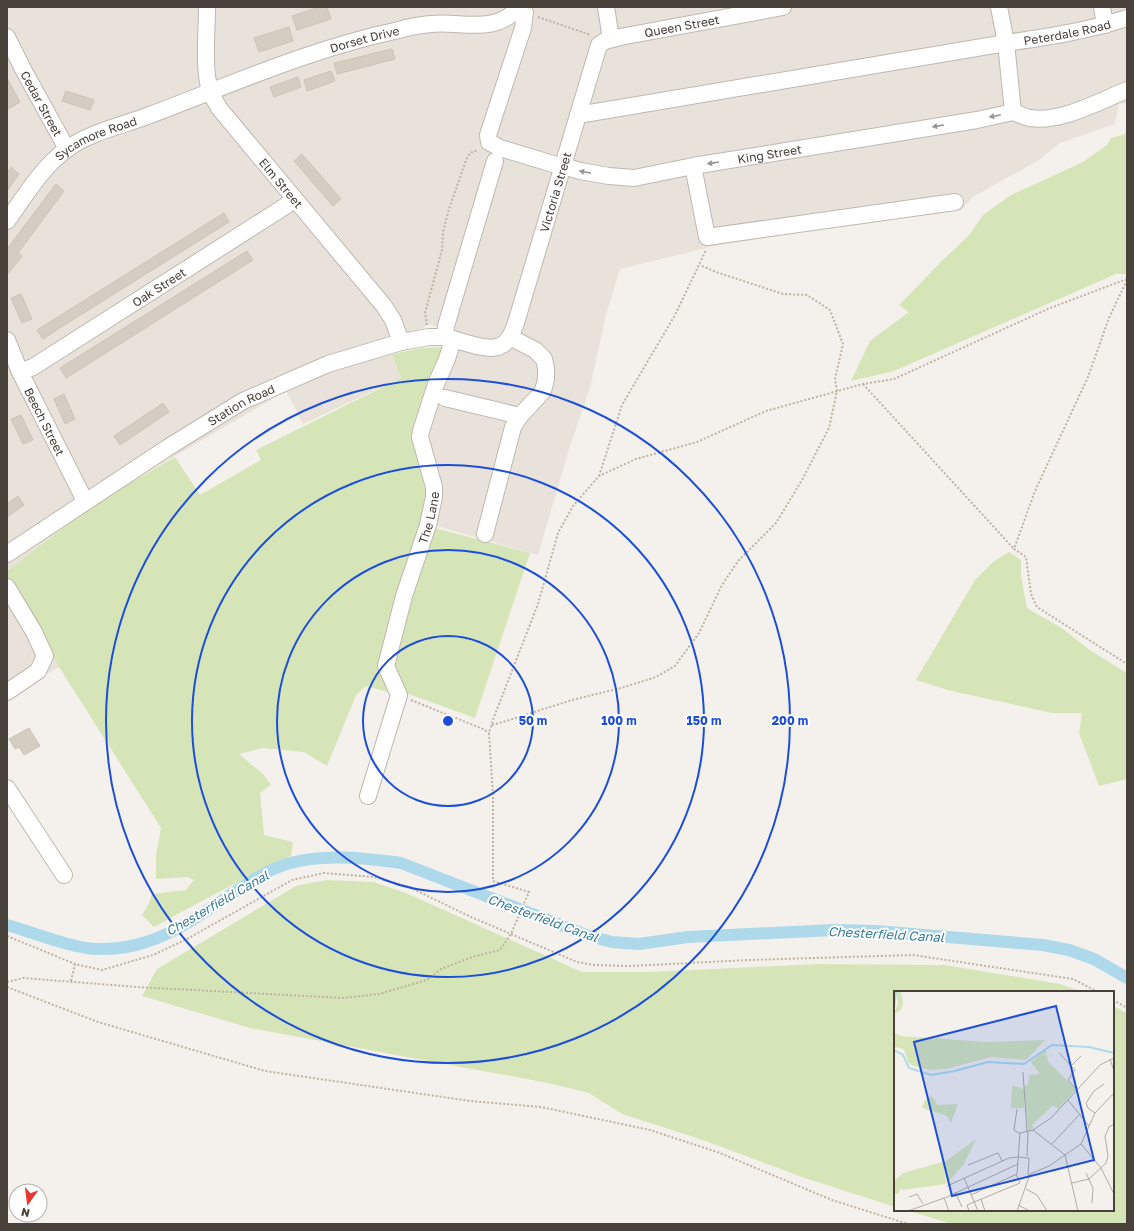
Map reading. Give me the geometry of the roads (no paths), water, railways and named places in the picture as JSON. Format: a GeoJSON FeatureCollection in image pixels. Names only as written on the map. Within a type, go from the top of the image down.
{"type":"FeatureCollection","features":[{"type":"Feature","properties":{"kind":"street","name":"Elm Street"},"geometry":{"type":"LineString","coordinates":[[207,7],[207,69],[211,92],[219,108],[384,306],[393,320],[402,342]]}},
{"type":"Feature","properties":{"kind":"street"},"geometry":{"type":"LineString","coordinates":[[606,7],[608,40]]}},
{"type":"Feature","properties":{"kind":"street","name":"Queen Street"},"geometry":{"type":"LineString","coordinates":[[608,40],[782,7]]}},
{"type":"Feature","properties":{"kind":"street"},"geometry":{"type":"LineString","coordinates":[[999,7],[1006,43],[1013,112],[1031,118],[1057,117],[1083,109],[1127,90]]}},
{"type":"Feature","properties":{"kind":"street"},"geometry":{"type":"LineString","coordinates":[[1102,7],[1105,25]]}},
{"type":"Feature","properties":{"kind":"street","name":"Dorset Drive"},"geometry":{"type":"LineString","coordinates":[[211,92],[303,57],[348,42],[431,24],[482,24],[498,22],[522,10]]}},
{"type":"Feature","properties":{"kind":"street","name":"King Street"},"geometry":{"type":"LineString","coordinates":[[522,10],[523,28],[488,135],[489,142],[500,148],[580,171],[609,176],[634,178],[693,166],[977,120],[1013,112]]}},
{"type":"Feature","properties":{"kind":"street","name":"Peterdale Road"},"geometry":{"type":"LineString","coordinates":[[578,115],[1061,35],[1105,25],[1127,18]]}},
{"type":"Feature","properties":{"kind":"street","name":"Cedar Street"},"geometry":{"type":"LineString","coordinates":[[7,37],[67,149]]}},
{"type":"Feature","properties":{"kind":"street","name":"Victoria Street"},"geometry":{"type":"LineString","coordinates":[[507,341],[514,326],[599,45],[608,40]]}},
{"type":"Feature","properties":{"kind":"street","name":"Sycamore Road"},"geometry":{"type":"LineString","coordinates":[[7,220],[46,168],[67,149],[88,137],[211,92]]}},
{"type":"Feature","properties":{"kind":"street","name":"The Lane"},"geometry":{"type":"LineString","coordinates":[[368,796],[399,695],[386,666],[404,596],[428,525],[434,497],[434,487],[420,437],[436,384],[447,360],[442,338],[491,199],[495,162]]}},
{"type":"Feature","properties":{"kind":"street"},"geometry":{"type":"LineString","coordinates":[[693,166],[707,237],[955,202]]}},
{"type":"Feature","properties":{"kind":"street","name":"Oak Street"},"geometry":{"type":"LineString","coordinates":[[20,372],[33,367],[284,207],[295,198]]}},
{"type":"Feature","properties":{"kind":"street","name":"Station Road"},"geometry":{"type":"LineString","coordinates":[[7,554],[167,448],[243,401],[328,364],[402,342],[442,338],[491,348],[498,347],[507,341]]}},
{"type":"Feature","properties":{"kind":"street","name":"Beech Street"},"geometry":{"type":"LineString","coordinates":[[7,340],[20,372],[85,502]]}},
{"type":"Feature","properties":{"kind":"street"},"geometry":{"type":"LineString","coordinates":[[485,534],[501,502],[512,427],[543,391],[546,379],[544,359],[535,350],[507,341]]}},
{"type":"Feature","properties":{"kind":"street"},"geometry":{"type":"LineString","coordinates":[[445,398],[520,416]]}},
{"type":"Feature","properties":{"kind":"street"},"geometry":{"type":"LineString","coordinates":[[7,587],[34,632],[45,656],[38,671],[7,692]]}},
{"type":"Feature","properties":{"kind":"street"},"geometry":{"type":"LineString","coordinates":[[7,788],[64,875]]}},
{"type":"Feature","properties":{"kind":"waterway","name":"Chesterfield Canal"},"geometry":{"type":"LineString","coordinates":[[7,925],[54,940],[91,949],[118,948],[141,944],[180,927],[252,881],[287,864],[315,858],[344,858],[401,863],[589,936],[612,942],[639,944],[688,937],[833,930],[877,931],[1043,945],[1069,950],[1094,959],[1127,978]]}}]}
